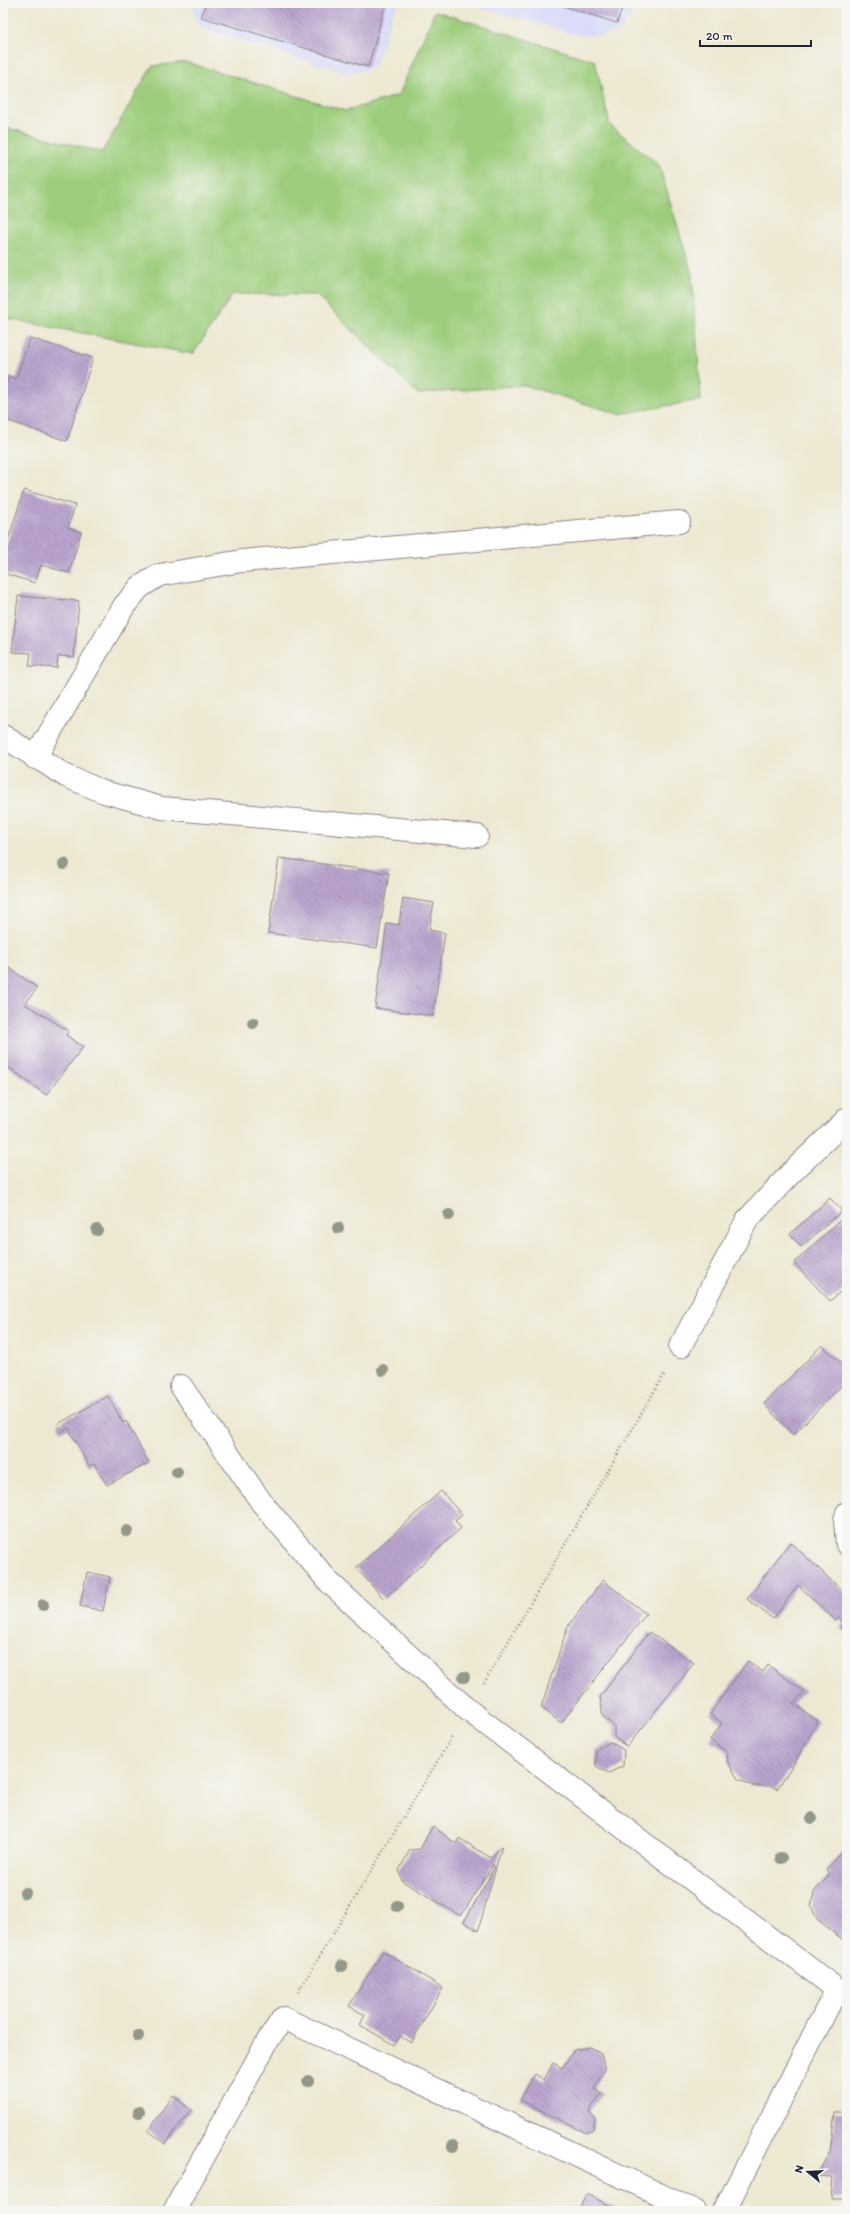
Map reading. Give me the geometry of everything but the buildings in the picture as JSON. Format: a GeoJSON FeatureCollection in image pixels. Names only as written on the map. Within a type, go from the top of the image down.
{"type":"FeatureCollection","features":[{"type":"Feature","properties":{"kind":"street"},"geometry":{"type":"LineString","coordinates":[[36,758],[124,606],[140,587],[159,574],[242,560],[679,522]]}},
{"type":"Feature","properties":{"kind":"street"},"geometry":{"type":"LineString","coordinates":[[3,736],[66,776],[104,792],[162,808],[477,836]]}},
{"type":"Feature","properties":{"kind":"street"},"geometry":{"type":"LineString","coordinates":[[680,1347],[747,1220],[791,1173],[847,1119]]}},
{"type":"Feature","properties":{"kind":"street"},"geometry":{"type":"LineString","coordinates":[[181,1386],[262,1503],[329,1582],[468,1710],[842,1993],[724,2211]]}},
{"type":"Feature","properties":{"kind":"street"},"geometry":{"type":"LineString","coordinates":[[847,1513],[845,1520],[847,1544]]}},
{"type":"Feature","properties":{"kind":"street"},"geometry":{"type":"LineString","coordinates":[[174,2211],[267,2042],[283,2018],[695,2211]]}},
{"type":"Feature","properties":{"kind":"path"},"geometry":{"type":"LineString","coordinates":[[283,2018],[468,1710],[680,1347]]}},
{"type":"Feature","properties":{"kind":"shaded area"},"geometry":{"type":"Polygon","coordinates":[[[192,3],[400,3],[393,13],[376,63],[366,70],[346,73],[202,29],[195,18],[192,3]]]}},
{"type":"Feature","properties":{"kind":"shaded area"},"geometry":{"type":"Polygon","coordinates":[[[464,3],[634,3],[631,16],[619,30],[602,36],[577,35],[464,3]]]}},
{"type":"Feature","properties":{"kind":"green space"},"geometry":{"type":"Polygon","coordinates":[[[435,11],[595,61],[610,125],[659,165],[692,274],[701,400],[619,414],[524,385],[418,394],[316,295],[233,294],[193,354],[3,318],[3,127],[102,152],[152,66],[186,62],[346,111],[399,95],[435,11]]]}}]}
